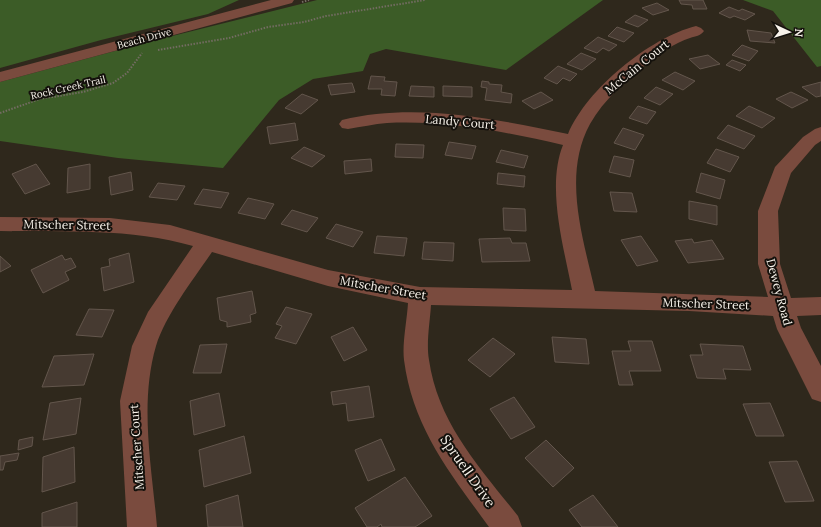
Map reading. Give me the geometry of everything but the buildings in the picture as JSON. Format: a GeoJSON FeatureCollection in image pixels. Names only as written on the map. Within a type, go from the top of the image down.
{"type":"FeatureCollection","features":[{"type":"Feature","properties":{"kind":"street","name":"Beach Drive"},"geometry":{"type":"LineString","coordinates":[[0,76],[294,1]]}},
{"type":"Feature","properties":{"kind":"street","name":"McCain Court"},"geometry":{"type":"LineString","coordinates":[[586,301],[566,200],[566,166],[572,141],[588,109],[610,86],[664,42],[696,31]]}},
{"type":"Feature","properties":{"kind":"street","name":"Landy Court"},"geometry":{"type":"LineString","coordinates":[[348,124],[393,118],[440,119],[498,125],[572,141]]}},
{"type":"Feature","properties":{"kind":"street","name":"Dewey Road"},"geometry":{"type":"LineString","coordinates":[[821,133],[809,141],[782,171],[768,211],[769,264],[788,329],[821,391]]}},
{"type":"Feature","properties":{"kind":"street","name":"Mitscher Street"},"geometry":{"type":"LineString","coordinates":[[0,224],[110,225],[170,232],[328,278],[420,296],[586,301],[689,302],[782,307],[821,306]]}},
{"type":"Feature","properties":{"kind":"street","name":"Mitscher Court"},"geometry":{"type":"LineString","coordinates":[[142,527],[134,401],[144,346],[156,319],[207,242]]}},
{"type":"Feature","properties":{"kind":"street","name":"Spruell Drive"},"geometry":{"type":"LineString","coordinates":[[420,296],[416,359],[427,407],[451,452],[507,527]]}},
{"type":"Feature","properties":{"kind":"path"},"geometry":{"type":"LineString","coordinates":[[294,1],[309,0]]}},
{"type":"Feature","properties":{"kind":"path"},"geometry":{"type":"LineString","coordinates":[[153,50],[165,50],[194,45],[229,38],[268,27],[425,0]]}},
{"type":"Feature","properties":{"kind":"path","name":"Rock Creek Trail"},"geometry":{"type":"LineString","coordinates":[[0,113],[40,100],[113,84],[127,73],[145,51]]}},
{"type":"Feature","properties":{"kind":"green space"},"geometry":{"type":"Polygon","coordinates":[[[0,0],[239,0],[208,14],[101,40],[0,68],[0,0]]]}},
{"type":"Feature","properties":{"kind":"green space"},"geometry":{"type":"Polygon","coordinates":[[[317,0],[603,0],[506,70],[386,49],[370,54],[363,71],[313,79],[279,100],[223,168],[118,158],[0,141],[0,82],[152,41],[317,0]]]}},
{"type":"Feature","properties":{"kind":"green space"},"geometry":{"type":"Polygon","coordinates":[[[743,0],[821,0],[821,66],[817,67],[773,11],[743,0]]]}}]}
